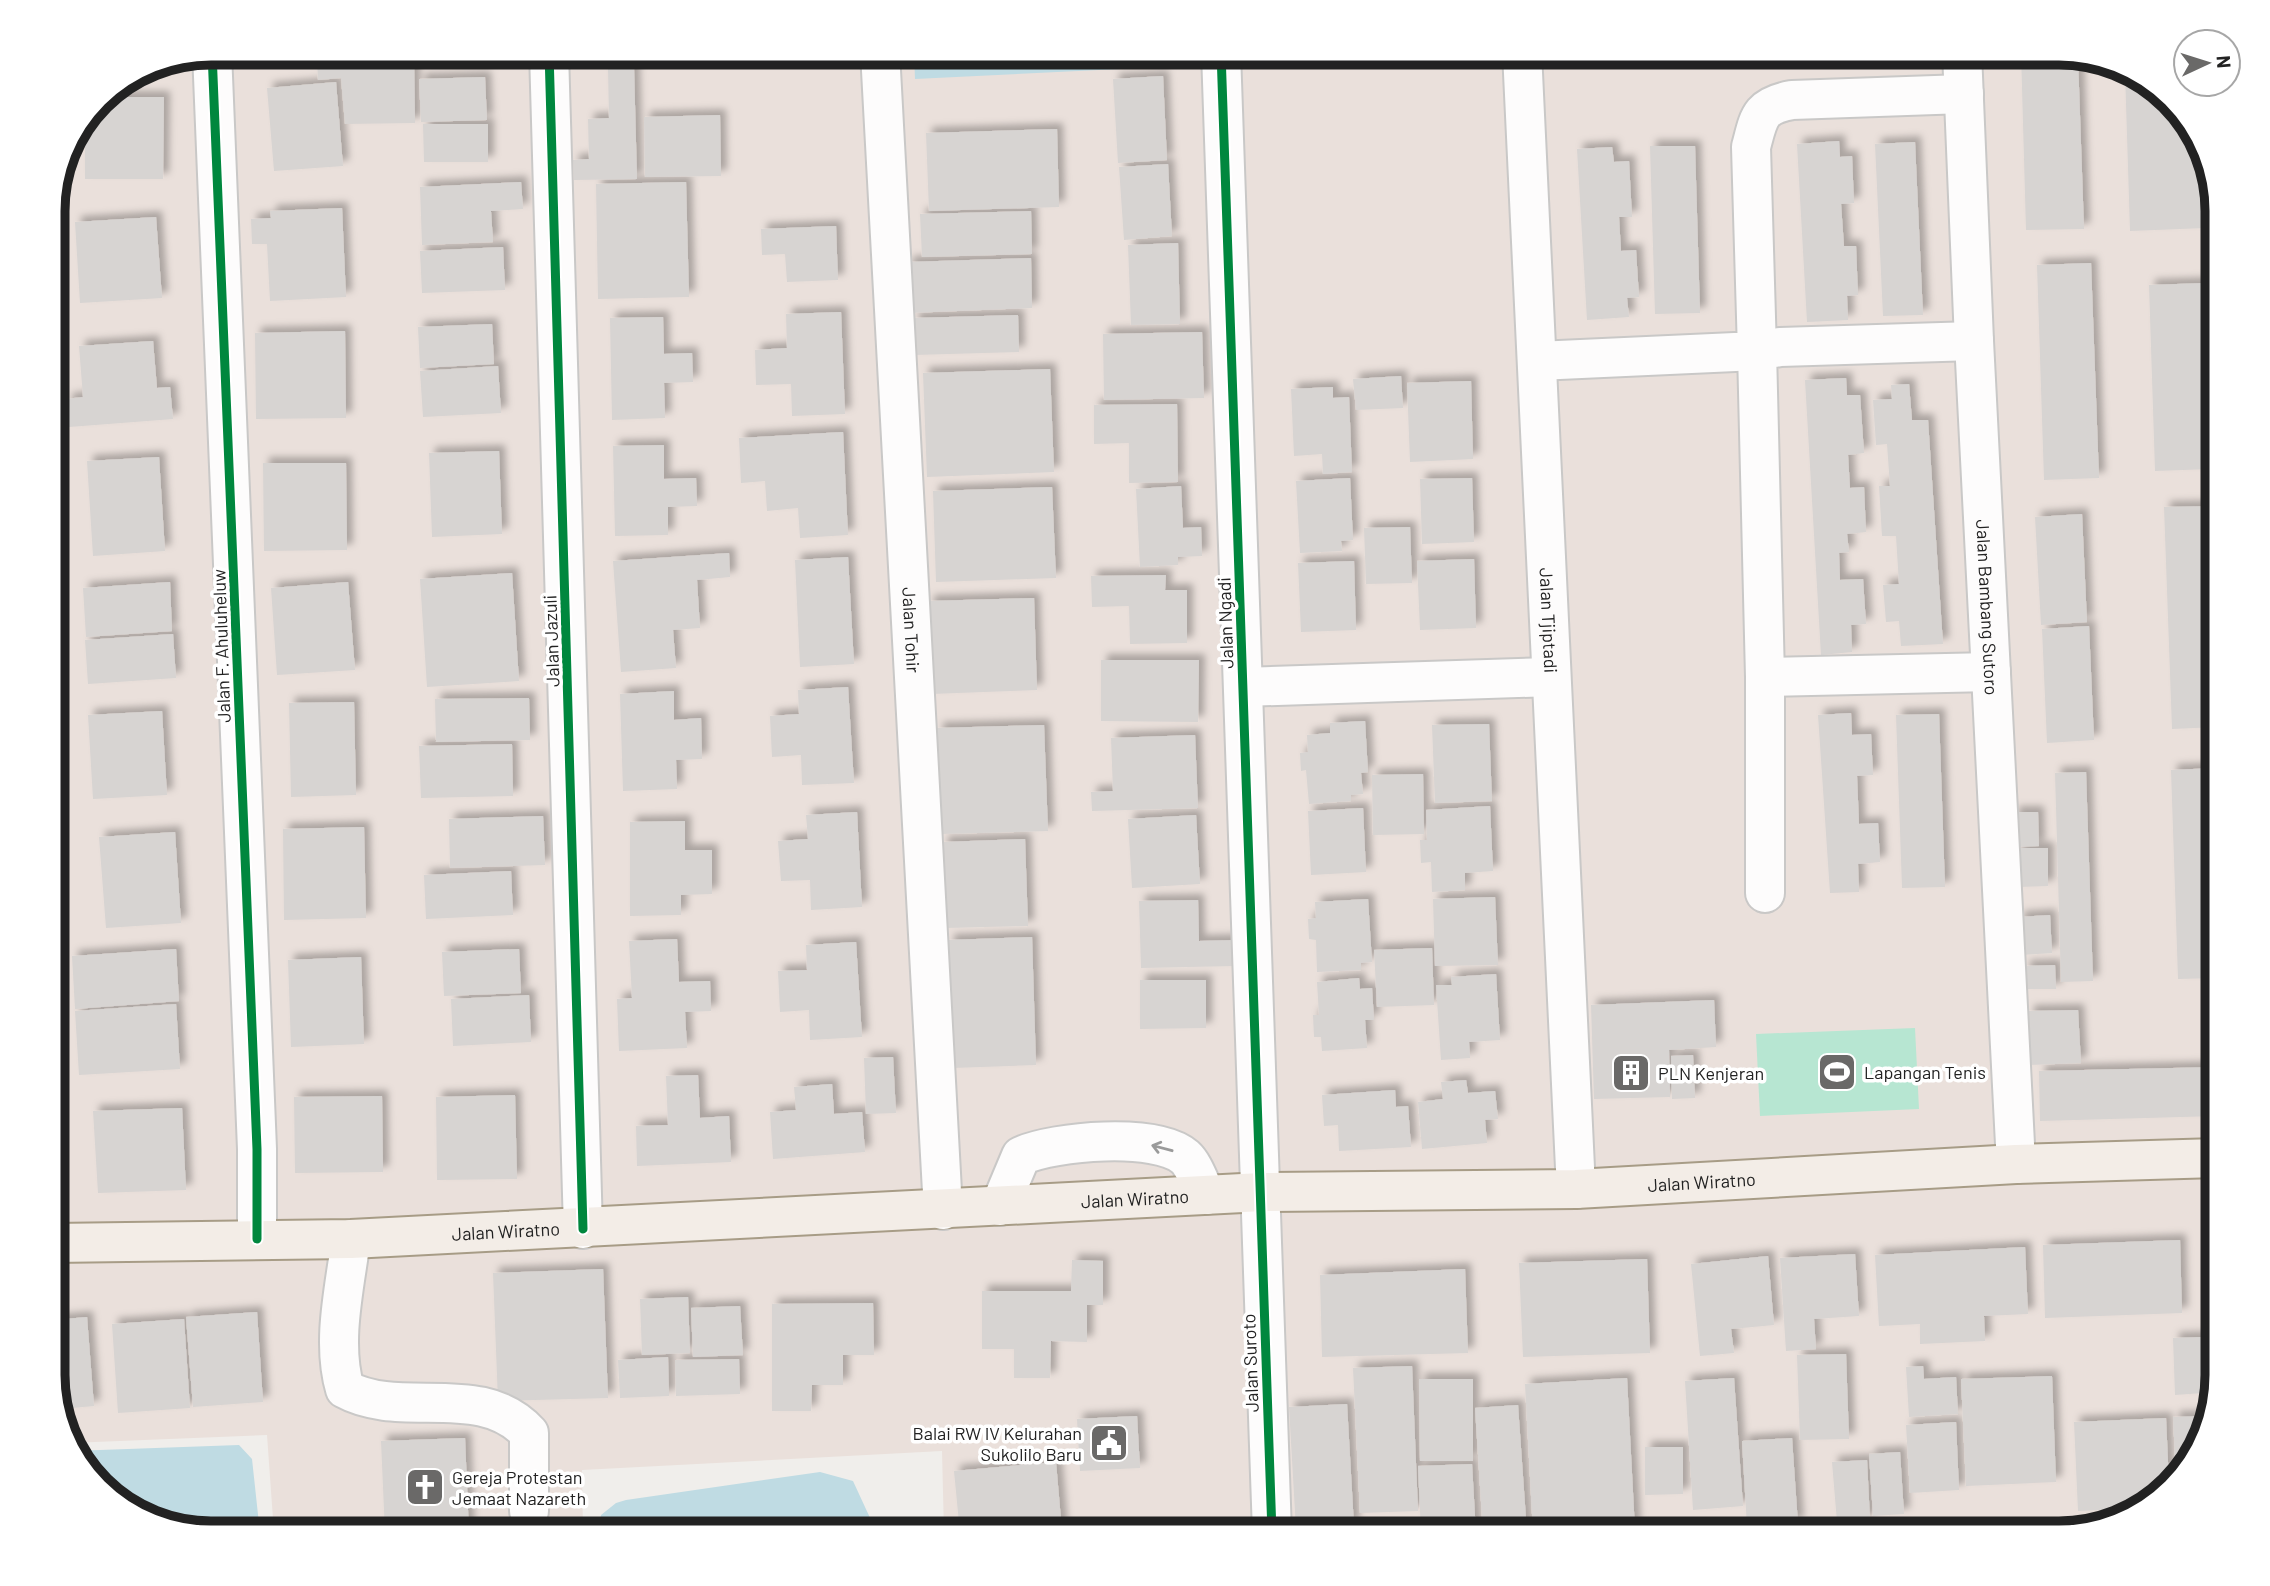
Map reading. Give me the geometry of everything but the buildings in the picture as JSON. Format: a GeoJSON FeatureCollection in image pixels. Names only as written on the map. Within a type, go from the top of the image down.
{"type":"FeatureCollection","features":[{"type":"Feature","properties":{"kind":"main road","name":"Jalan Wiratno"},"geometry":{"type":"LineString","coordinates":[[65,1243],[352,1238],[583,1229],[1262,1192],[1576,1189],[2016,1164],[2205,1158]]}},
{"type":"Feature","properties":{"kind":"street","name":"Jalan F. Ahuluheluw"},"geometry":{"type":"LineString","coordinates":[[213,65],[256,1122],[257,1239]]}},
{"type":"Feature","properties":{"kind":"street","name":"Jalan Jazuli"},"geometry":{"type":"LineString","coordinates":[[548,65],[583,1229]]}},
{"type":"Feature","properties":{"kind":"street","name":"Jalan Tohir"},"geometry":{"type":"LineString","coordinates":[[881,65],[943,1210]]}},
{"type":"Feature","properties":{"kind":"street","name":"Jalan Ngadi"},"geometry":{"type":"LineString","coordinates":[[1221,65],[1262,1192]]}},
{"type":"Feature","properties":{"kind":"street","name":"Jalan Tjiptadi"},"geometry":{"type":"LineString","coordinates":[[1523,65],[1576,1189]]}},
{"type":"Feature","properties":{"kind":"street","name":"Jalan Bambang Sutoro"},"geometry":{"type":"LineString","coordinates":[[1963,65],[2016,1164]]}},
{"type":"Feature","properties":{"kind":"street"},"geometry":{"type":"LineString","coordinates":[[1765,893],[1765,677],[1751,147],[1758,117],[1772,104],[1792,100],[1964,93]]}},
{"type":"Feature","properties":{"kind":"street"},"geometry":{"type":"LineString","coordinates":[[1537,360],[1757,351],[1780,347],[1974,341]]}},
{"type":"Feature","properties":{"kind":"street"},"geometry":{"type":"LineString","coordinates":[[1765,677],[1991,672]]}},
{"type":"Feature","properties":{"kind":"street"},"geometry":{"type":"LineString","coordinates":[[1243,687],[1551,677]]}},
{"type":"Feature","properties":{"kind":"street"},"geometry":{"type":"LineString","coordinates":[[1000,1206],[1021,1156],[1039,1148],[1082,1144],[1140,1142],[1171,1150],[1186,1158],[1206,1195]]}},
{"type":"Feature","properties":{"kind":"street","name":"Jalan Suroto"},"geometry":{"type":"LineString","coordinates":[[1262,1192],[1272,1521]]}},
{"type":"Feature","properties":{"kind":"street"},"geometry":{"type":"LineString","coordinates":[[352,1238],[341,1311],[341,1375],[345,1389],[362,1399],[462,1404],[500,1410],[517,1419],[529,1433],[529,1511]]}},
{"type":"Feature","properties":{"kind":"shaded area"},"geometry":{"type":"Polygon","coordinates":[[[210,65],[2060,65],[2106,72],[2124,80],[2156,101],[2181,129],[2198,164],[2205,210],[2205,1376],[2198,1422],[2190,1440],[2169,1472],[2141,1497],[2106,1514],[2069,1521],[944,1521],[942,1451],[582,1470],[583,1521],[273,1521],[267,1435],[81,1443],[70,1413],[65,1385],[65,201],[76,155],[89,129],[107,107],[129,89],[164,72],[210,65]]]}},
{"type":"Feature","properties":{"kind":"green space","name":"Lapangan Tenis"},"geometry":{"type":"Polygon","coordinates":[[[1915,1028],[1919,1109],[1760,1116],[1756,1034],[1915,1028]]]}},
{"type":"Feature","properties":{"kind":"water"},"geometry":{"type":"Polygon","coordinates":[[[914,65],[1182,66],[915,79],[914,65]]]}},
{"type":"Feature","properties":{"kind":"water"},"geometry":{"type":"Polygon","coordinates":[[[239,1445],[252,1459],[259,1521],[201,1521],[164,1514],[129,1497],[107,1479],[86,1451],[239,1445]]]}},
{"type":"Feature","properties":{"kind":"water"},"geometry":{"type":"Polygon","coordinates":[[[820,1472],[853,1481],[871,1521],[600,1521],[601,1515],[616,1503],[820,1472]]]}},
{"type":"Feature","properties":{"kind":"cycle path"},"geometry":{"type":"LineString","coordinates":[[213,65],[257,1149],[257,1239]]}},
{"type":"Feature","properties":{"kind":"cycle path"},"geometry":{"type":"LineString","coordinates":[[549,65],[583,1229]]}},
{"type":"Feature","properties":{"kind":"cycle path"},"geometry":{"type":"LineString","coordinates":[[1221,65],[1272,1521]]}},
{"type":"Feature","properties":{"kind":"place","name":"Lapangan Tenis"},"geometry":{"type":"Point","coordinates":[1837,1072]}},
{"type":"Feature","properties":{"kind":"place","name":"PLN Kenjeran"},"geometry":{"type":"Point","coordinates":[1631,1073]}},
{"type":"Feature","properties":{"kind":"place","name":"Balai RW IV Kelurahan Sukolilo Baru"},"geometry":{"type":"Point","coordinates":[1109,1443]}},
{"type":"Feature","properties":{"kind":"place","name":"Gereja Protestan Jemaat Nazareth"},"geometry":{"type":"Point","coordinates":[425,1487]}}]}
